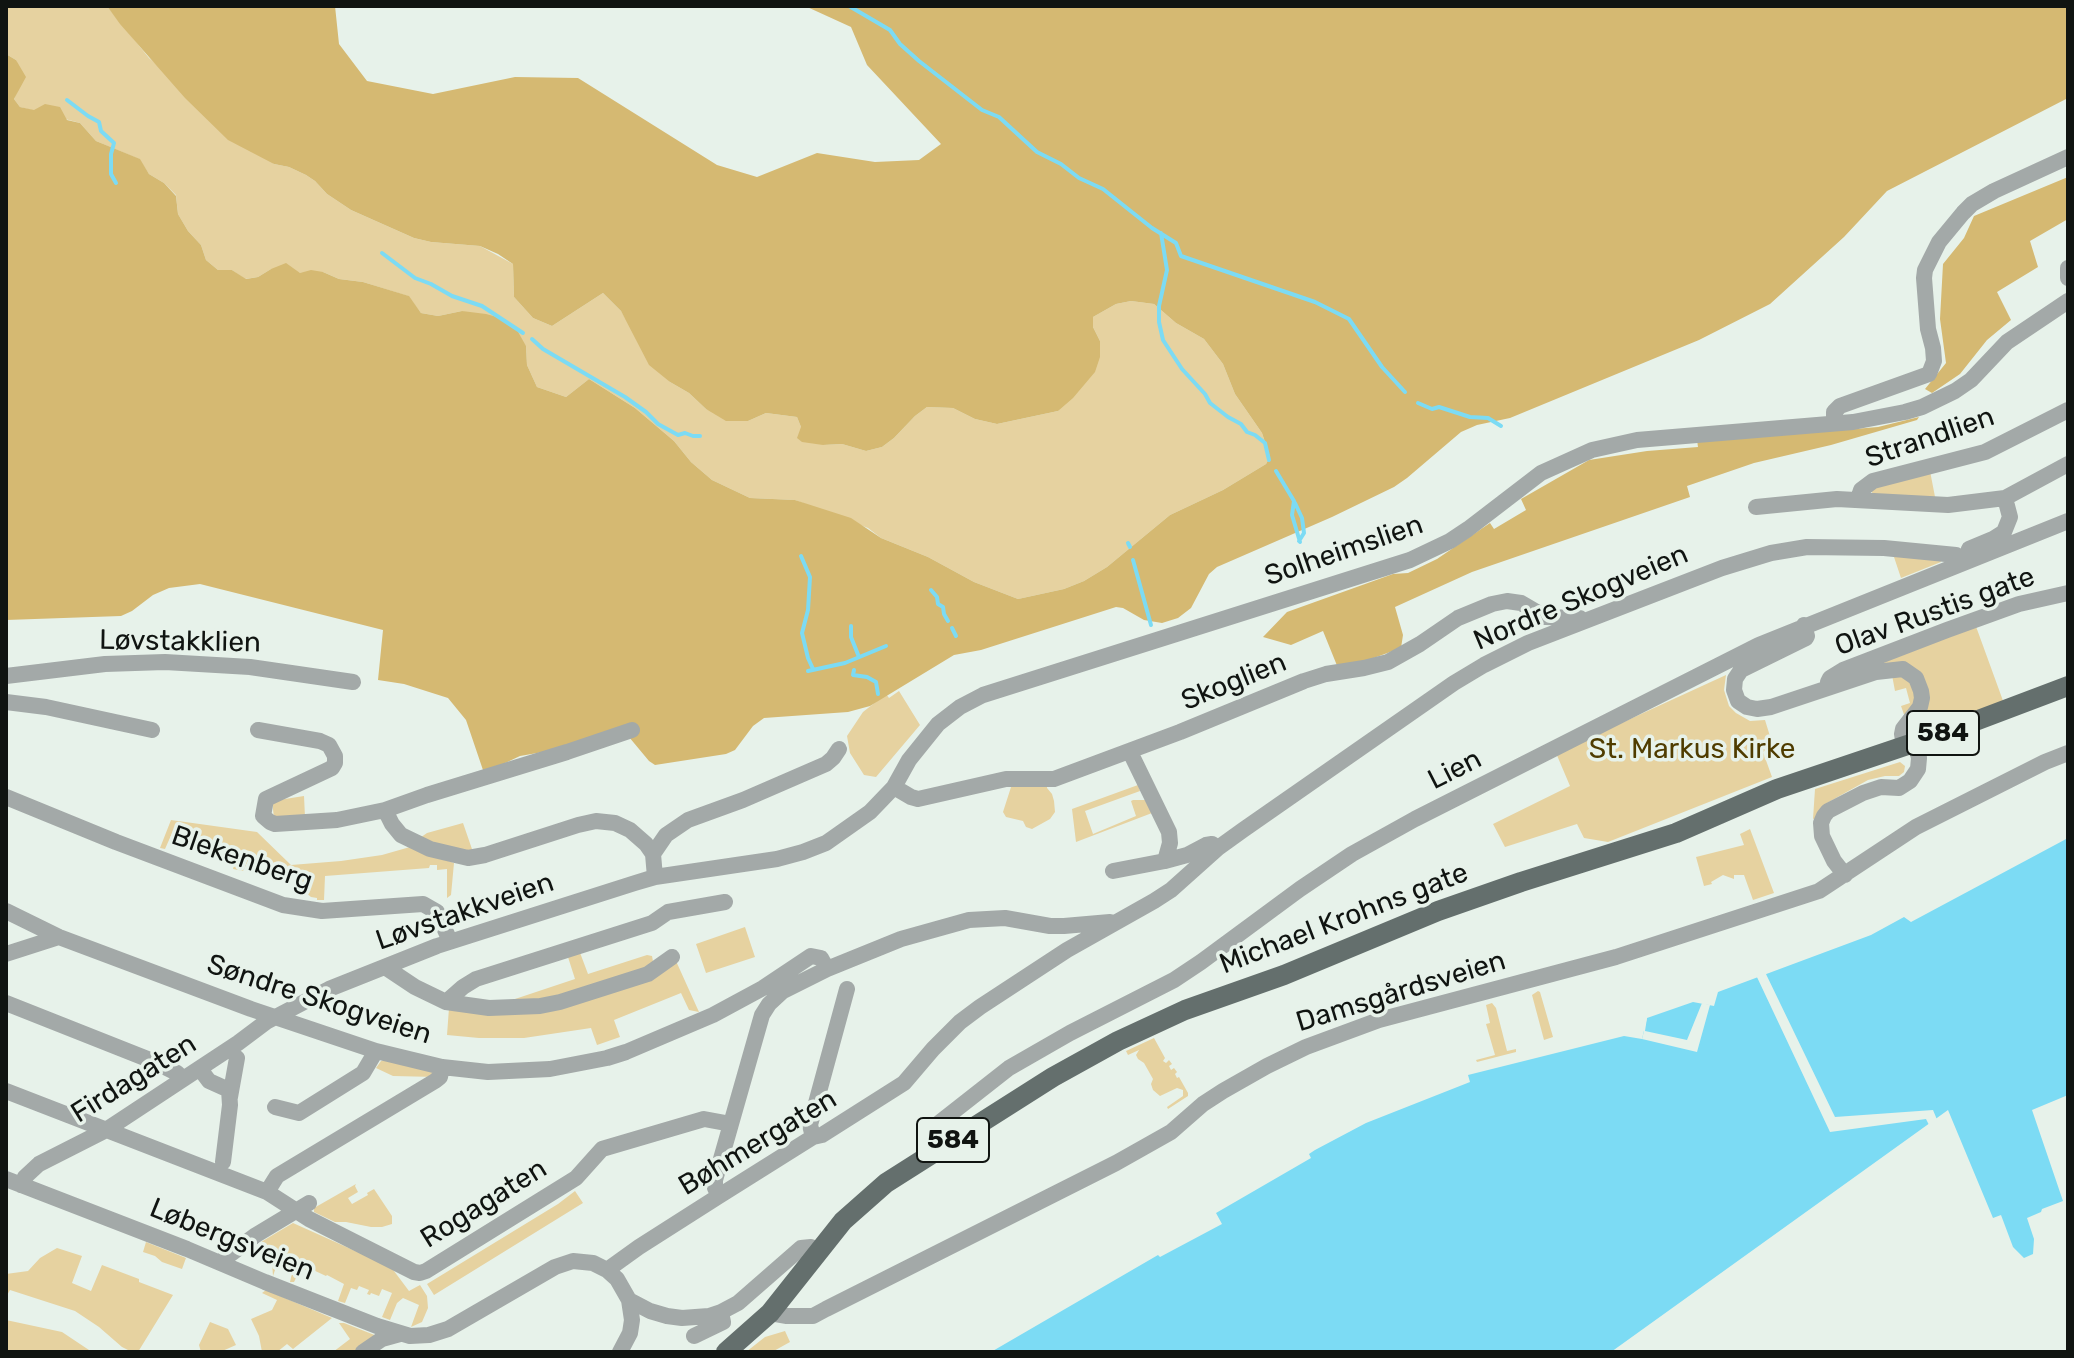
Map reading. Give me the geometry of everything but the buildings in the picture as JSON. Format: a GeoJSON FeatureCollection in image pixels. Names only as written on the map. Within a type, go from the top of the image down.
{"type":"FeatureCollection","features":[{"type":"Feature","properties":{"kind":"main road","name":"Michael Krohns gate"},"geometry":{"type":"LineString","coordinates":[[726,1352],[770,1313],[843,1221],[886,1183],[1118,1041],[1185,1010],[1284,975],[1438,911],[1650,843],[1777,789],[2068,686]]}},
{"type":"Feature","properties":{"kind":"street"},"geometry":{"type":"LineString","coordinates":[[1834,423],[1834,412],[1840,406],[1929,374],[1934,361],[1928,329],[1925,270],[1944,235],[1963,213],[1983,197],[2068,157]]}},
{"type":"Feature","properties":{"kind":"street"},"geometry":{"type":"LineString","coordinates":[[2068,268],[2068,278]]}},
{"type":"Feature","properties":{"kind":"street","name":"Solheimslien"},"geometry":{"type":"LineString","coordinates":[[655,877],[754,863],[803,852],[826,843],[870,812],[894,787],[909,760],[938,724],[983,695],[1410,560],[1450,541],[1541,473],[1581,453],[1637,440],[1853,422],[1905,412],[1946,396],[1971,380],[2007,342],[2068,301]]}},
{"type":"Feature","properties":{"kind":"street","name":"Strandlien"},"geometry":{"type":"LineString","coordinates":[[1858,499],[1861,490],[1873,481],[1985,452],[2068,410]]}},
{"type":"Feature","properties":{"kind":"street","name":"Strandlien"},"geometry":{"type":"LineString","coordinates":[[1756,507],[1818,499],[1948,505],[2005,498],[2068,464]]}},
{"type":"Feature","properties":{"kind":"street"},"geometry":{"type":"LineString","coordinates":[[1964,562],[1969,549],[2004,532],[2010,517],[2005,498]]}},
{"type":"Feature","properties":{"kind":"street","name":"Lien"},"geometry":{"type":"LineString","coordinates":[[935,1151],[927,1137],[930,1130],[1009,1068],[1174,980],[1352,854],[1712,667],[1804,625],[2068,521]]}},
{"type":"Feature","properties":{"kind":"street","name":"Nordre Skogveien"},"geometry":{"type":"LineString","coordinates":[[1115,922],[1171,890],[1218,848],[1474,671],[1514,649],[1722,568],[1788,549],[1831,546],[1884,548],[1956,555],[1964,562]]}},
{"type":"Feature","properties":{"kind":"street","name":"Olav Rustis gate"},"geometry":{"type":"LineString","coordinates":[[1829,687],[1830,678],[1843,670],[2019,604],[2068,593]]}},
{"type":"Feature","properties":{"kind":"street","name":"Skoglien"},"geometry":{"type":"LineString","coordinates":[[894,787],[918,799],[1006,779],[1054,779],[1304,681],[1388,662],[1458,618],[1492,604],[1507,601],[1521,603],[1545,617],[1578,617],[1585,621]]}},
{"type":"Feature","properties":{"kind":"street"},"geometry":{"type":"LineString","coordinates":[[1804,625],[1806,638],[1741,670],[1735,679],[1736,697],[1747,707],[1771,707],[1888,670],[1903,669],[1919,683],[1922,698],[1920,707],[1902,734],[1919,758],[1918,769],[1910,781],[1899,788],[1881,787],[1863,793],[1824,816],[1822,836],[1845,875]]}},
{"type":"Feature","properties":{"kind":"street","name":"Løvstakklien"},"geometry":{"type":"LineString","coordinates":[[6,676],[105,664],[165,662],[250,667],[353,682]]}},
{"type":"Feature","properties":{"kind":"street"},"geometry":{"type":"LineString","coordinates":[[6,702],[58,709],[152,730]]}},
{"type":"Feature","properties":{"kind":"street"},"geometry":{"type":"LineString","coordinates":[[258,730],[320,741],[329,745],[335,756],[332,768],[266,799],[263,816],[270,822],[333,820],[385,810],[632,730]]}},
{"type":"Feature","properties":{"kind":"street"},"geometry":{"type":"LineString","coordinates":[[655,877],[653,854],[666,835],[688,820],[826,764],[839,749]]}},
{"type":"Feature","properties":{"kind":"street","name":"Damsgårdsveien"},"geometry":{"type":"LineString","coordinates":[[770,1313],[813,1316],[1116,1163],[1171,1132],[1223,1091],[1306,1047],[1379,1020],[1614,958],[1819,891],[1916,827],[2068,753]]}},
{"type":"Feature","properties":{"kind":"street"},"geometry":{"type":"LineString","coordinates":[[1132,756],[1169,832],[1170,843],[1165,861]]}},
{"type":"Feature","properties":{"kind":"street","name":"Blekenberg"},"geometry":{"type":"LineString","coordinates":[[6,797],[283,905],[322,911],[423,904],[437,912],[450,941]]}},
{"type":"Feature","properties":{"kind":"street","name":"Løvstakkveien"},"geometry":{"type":"LineString","coordinates":[[385,810],[401,835],[430,849],[458,857],[485,855],[596,821],[615,823],[630,830],[653,854]]}},
{"type":"Feature","properties":{"kind":"street","name":"Nordre Skogveien"},"geometry":{"type":"LineString","coordinates":[[1113,871],[1187,855],[1206,845],[1212,844],[1218,848]]}},
{"type":"Feature","properties":{"kind":"street","name":"Løvstakkveien"},"geometry":{"type":"LineString","coordinates":[[277,1017],[329,989],[450,941],[655,877]]}},
{"type":"Feature","properties":{"kind":"street"},"geometry":{"type":"LineString","coordinates":[[446,1002],[476,979],[652,923],[668,912],[725,902]]}},
{"type":"Feature","properties":{"kind":"street","name":"Søndre Skogveien"},"geometry":{"type":"LineString","coordinates":[[6,911],[59,937],[376,1051],[442,1067],[488,1072],[550,1069],[607,1058],[668,1036],[736,1003],[811,956],[821,958],[827,969],[901,939],[969,920],[1005,918],[1050,926],[1115,922]]}},
{"type":"Feature","properties":{"kind":"street","name":"Bøhmergaten"},"geometry":{"type":"LineString","coordinates":[[607,1270],[719,1196],[904,1083],[960,1022],[1067,950],[1115,922]]}},
{"type":"Feature","properties":{"kind":"street"},"geometry":{"type":"LineString","coordinates":[[6,954],[59,937]]}},
{"type":"Feature","properties":{"kind":"street"},"geometry":{"type":"LineString","coordinates":[[385,967],[415,987],[446,1002],[489,1008],[560,1002],[648,974],[672,957]]}},
{"type":"Feature","properties":{"kind":"street"},"geometry":{"type":"LineString","coordinates":[[719,1196],[715,1180],[767,1006],[783,991],[827,969]]}},
{"type":"Feature","properties":{"kind":"street"},"geometry":{"type":"LineString","coordinates":[[813,1137],[810,1125],[847,989]]}},
{"type":"Feature","properties":{"kind":"street"},"geometry":{"type":"LineString","coordinates":[[6,1003],[155,1062],[183,1079]]}},
{"type":"Feature","properties":{"kind":"street","name":"Firdagaten"},"geometry":{"type":"LineString","coordinates":[[14,1182],[39,1164],[106,1130],[277,1017]]}},
{"type":"Feature","properties":{"kind":"street"},"geometry":{"type":"LineString","coordinates":[[275,1107],[299,1113],[363,1073],[376,1051]]}},
{"type":"Feature","properties":{"kind":"street"},"geometry":{"type":"LineString","coordinates":[[223,1162],[237,1058]]}},
{"type":"Feature","properties":{"kind":"street"},"geometry":{"type":"LineString","coordinates":[[267,1192],[277,1176],[435,1081],[440,1077],[442,1067]]}},
{"type":"Feature","properties":{"kind":"street"},"geometry":{"type":"LineString","coordinates":[[200,1069],[209,1081],[229,1090],[230,1097]]}},
{"type":"Feature","properties":{"kind":"street"},"geometry":{"type":"LineString","coordinates":[[530,1082],[541,1080],[550,1069]]}},
{"type":"Feature","properties":{"kind":"street","name":"Rogagaten"},"geometry":{"type":"LineString","coordinates":[[6,1091],[302,1207],[420,1273],[576,1178],[602,1149],[704,1119],[731,1124]]}},
{"type":"Feature","properties":{"kind":"street","name":"Løbergsveien"},"geometry":{"type":"LineString","coordinates":[[14,1182],[400,1334]]}},
{"type":"Feature","properties":{"kind":"street"},"geometry":{"type":"LineString","coordinates":[[220,1262],[302,1207]]}},
{"type":"Feature","properties":{"kind":"street"},"geometry":{"type":"LineString","coordinates":[[629,1300],[650,1311],[682,1318],[721,1312],[738,1303],[801,1248],[811,1247],[820,1251]]}},
{"type":"Feature","properties":{"kind":"street"},"geometry":{"type":"LineString","coordinates":[[363,1352],[382,1339],[400,1334],[421,1336],[448,1329],[549,1269],[563,1263],[584,1261],[607,1270],[629,1300],[630,1333],[620,1352]]}},
{"type":"Feature","properties":{"kind":"street"},"geometry":{"type":"LineString","coordinates":[[694,1336],[723,1322],[721,1312]]}},
{"type":"Feature","properties":{"kind":"green space"},"geometry":{"type":"Polygon","coordinates":[[[6,6],[107,6],[149,58],[274,164],[306,175],[351,210],[414,238],[480,246],[513,264],[514,297],[533,318],[552,326],[603,293],[621,311],[670,382],[689,393],[706,409],[748,421],[766,413],[797,417],[801,427],[823,445],[842,444],[866,451],[882,447],[927,407],[953,408],[975,419],[997,424],[1058,411],[1100,341],[1093,327],[1093,317],[1116,304],[1131,301],[1154,304],[1176,323],[1204,339],[1223,364],[1235,394],[1262,433],[1270,457],[1266,464],[1223,490],[1170,515],[1107,567],[1084,581],[1064,589],[1018,599],[881,538],[868,528],[795,500],[750,498],[712,480],[691,462],[674,441],[635,408],[589,379],[566,397],[537,387],[527,365],[526,346],[462,311],[438,316],[421,313],[408,296],[323,272],[271,269],[258,277],[245,279],[232,270],[218,270],[206,260],[201,245],[178,214],[176,195],[149,174],[139,159],[96,141],[80,123],[20,107],[14,99],[20,86],[16,60],[6,54],[6,6]]]}},
{"type":"Feature","properties":{"kind":"green space"},"geometry":{"type":"Polygon","coordinates":[[[1930,471],[1936,502],[1873,497],[1871,487],[1930,471]]]}},
{"type":"Feature","properties":{"kind":"green space"},"geometry":{"type":"Polygon","coordinates":[[[1893,554],[1939,557],[1941,562],[1901,578],[1893,554]]]}},
{"type":"Feature","properties":{"kind":"green space"},"geometry":{"type":"Polygon","coordinates":[[[1974,621],[2006,709],[1904,746],[1907,723],[1901,706],[1910,703],[1906,688],[1895,691],[1892,675],[1871,660],[1974,621]]]}},
{"type":"Feature","properties":{"kind":"green space","name":"St. Markus Kirke"},"geometry":{"type":"Polygon","coordinates":[[[1726,675],[1724,690],[1729,706],[1750,721],[1765,720],[1773,746],[1763,752],[1772,777],[1608,842],[1584,838],[1577,824],[1505,847],[1493,824],[1570,786],[1556,753],[1726,675]]]}},
{"type":"Feature","properties":{"kind":"green space"},"geometry":{"type":"Polygon","coordinates":[[[899,691],[920,725],[876,777],[864,775],[850,753],[847,736],[863,712],[886,694],[889,698],[899,691]]]}},
{"type":"Feature","properties":{"kind":"green space"},"geometry":{"type":"Polygon","coordinates":[[[1900,762],[1905,766],[1899,776],[1868,780],[1827,803],[1820,817],[1813,819],[1815,789],[1900,762]]]}},
{"type":"Feature","properties":{"kind":"green space"},"geometry":{"type":"Polygon","coordinates":[[[1012,784],[1047,784],[1055,812],[1050,819],[1032,829],[1026,827],[1023,821],[1006,817],[1003,812],[1012,784]]]}},
{"type":"Feature","properties":{"kind":"green space"},"geometry":{"type":"Polygon","coordinates":[[[1138,785],[1140,791],[1085,811],[1093,834],[1136,816],[1133,800],[1145,800],[1152,813],[1076,842],[1072,809],[1138,785]]]}},
{"type":"Feature","properties":{"kind":"green space"},"geometry":{"type":"Polygon","coordinates":[[[304,796],[305,817],[274,818],[272,801],[304,796]]]}},
{"type":"Feature","properties":{"kind":"green space"},"geometry":{"type":"Polygon","coordinates":[[[171,820],[257,832],[291,865],[382,855],[410,847],[454,863],[451,895],[447,898],[447,869],[437,870],[437,865],[430,865],[429,868],[325,876],[324,900],[317,900],[305,892],[307,886],[298,877],[275,867],[249,859],[243,871],[233,869],[237,852],[201,837],[198,840],[173,831],[165,849],[160,848],[171,820]]]}},
{"type":"Feature","properties":{"kind":"green space"},"geometry":{"type":"Polygon","coordinates":[[[463,823],[473,852],[417,840],[427,833],[463,823]]]}},
{"type":"Feature","properties":{"kind":"green space"},"geometry":{"type":"Polygon","coordinates":[[[1750,829],[1774,893],[1753,900],[1744,875],[1734,875],[1734,879],[1723,875],[1704,886],[1696,857],[1744,845],[1740,834],[1750,829]]]}},
{"type":"Feature","properties":{"kind":"green space"},"geometry":{"type":"Polygon","coordinates":[[[745,927],[755,957],[706,973],[696,944],[745,927]]]}},
{"type":"Feature","properties":{"kind":"green space"},"geometry":{"type":"Polygon","coordinates":[[[579,950],[588,974],[647,955],[652,956],[654,967],[573,996],[497,1005],[575,979],[567,954],[579,950]]]}},
{"type":"Feature","properties":{"kind":"green space"},"geometry":{"type":"Polygon","coordinates":[[[676,961],[699,1012],[689,1010],[681,993],[614,1020],[620,1037],[597,1045],[591,1028],[524,1038],[447,1035],[449,1008],[520,1010],[676,961]]]}},
{"type":"Feature","properties":{"kind":"green space"},"geometry":{"type":"Polygon","coordinates":[[[1538,991],[1553,1037],[1544,1040],[1532,995],[1538,991]]]}},
{"type":"Feature","properties":{"kind":"green space"},"geometry":{"type":"Polygon","coordinates":[[[1492,1003],[1507,1051],[1516,1049],[1516,1052],[1477,1062],[1495,1055],[1486,1024],[1490,1023],[1486,1005],[1492,1003]]]}},
{"type":"Feature","properties":{"kind":"green space"},"geometry":{"type":"Polygon","coordinates":[[[1154,1038],[1165,1058],[1163,1061],[1166,1063],[1169,1060],[1171,1070],[1174,1068],[1177,1072],[1177,1078],[1188,1093],[1168,1109],[1183,1096],[1183,1090],[1177,1088],[1160,1096],[1153,1090],[1153,1079],[1136,1055],[1139,1050],[1128,1055],[1126,1051],[1154,1038]]]}},
{"type":"Feature","properties":{"kind":"green space"},"geometry":{"type":"Polygon","coordinates":[[[387,1059],[437,1073],[436,1077],[393,1076],[376,1068],[387,1059]]]}},
{"type":"Feature","properties":{"kind":"green space"},"geometry":{"type":"Polygon","coordinates":[[[356,1184],[358,1192],[348,1198],[352,1204],[374,1189],[392,1216],[392,1224],[371,1227],[335,1222],[314,1212],[314,1208],[356,1184]]]}},
{"type":"Feature","properties":{"kind":"green space"},"geometry":{"type":"Polygon","coordinates":[[[575,1191],[583,1203],[434,1295],[427,1284],[575,1191]]]}},
{"type":"Feature","properties":{"kind":"green space"},"geometry":{"type":"Polygon","coordinates":[[[293,1223],[391,1267],[409,1291],[420,1285],[427,1296],[428,1308],[422,1322],[411,1327],[419,1305],[403,1298],[397,1303],[390,1320],[382,1317],[392,1293],[382,1289],[379,1296],[367,1294],[369,1290],[359,1286],[357,1290],[351,1288],[345,1303],[338,1301],[344,1284],[311,1269],[309,1272],[301,1268],[294,1282],[290,1282],[292,1273],[286,1270],[288,1264],[283,1262],[281,1266],[277,1264],[273,1276],[271,1247],[261,1242],[293,1223]]]}},
{"type":"Feature","properties":{"kind":"green space"},"geometry":{"type":"Polygon","coordinates":[[[146,1242],[186,1258],[182,1269],[143,1252],[146,1242]]]}},
{"type":"Feature","properties":{"kind":"green space"},"geometry":{"type":"Polygon","coordinates":[[[57,1248],[82,1256],[72,1283],[91,1291],[102,1265],[173,1295],[138,1352],[122,1347],[75,1311],[10,1290],[6,1297],[6,1274],[28,1271],[40,1258],[57,1248]]]}},
{"type":"Feature","properties":{"kind":"green space"},"geometry":{"type":"Polygon","coordinates":[[[266,1290],[332,1318],[293,1349],[287,1344],[277,1352],[262,1352],[251,1319],[272,1310],[277,1300],[262,1293],[266,1290]]]}},
{"type":"Feature","properties":{"kind":"green space"},"geometry":{"type":"Polygon","coordinates":[[[6,1320],[62,1332],[92,1352],[6,1352],[6,1320]]]}},
{"type":"Feature","properties":{"kind":"green space"},"geometry":{"type":"Polygon","coordinates":[[[210,1322],[228,1329],[236,1345],[220,1352],[201,1352],[199,1345],[210,1322]]]}},
{"type":"Feature","properties":{"kind":"green space"},"geometry":{"type":"Polygon","coordinates":[[[339,1323],[377,1336],[355,1352],[333,1352],[350,1339],[339,1323]]]}},
{"type":"Feature","properties":{"kind":"green space"},"geometry":{"type":"Polygon","coordinates":[[[785,1331],[790,1342],[772,1352],[746,1352],[765,1337],[785,1331]]]}},
{"type":"Feature","properties":{"kind":"shaded area"},"geometry":{"type":"Polygon","coordinates":[[[107,6],[335,6],[339,44],[367,81],[433,94],[515,77],[578,78],[717,165],[757,177],[817,153],[875,162],[919,160],[941,144],[867,65],[851,27],[805,6],[2068,6],[2068,98],[1887,191],[1844,237],[1770,304],[1699,340],[1510,418],[1461,432],[1394,487],[1217,567],[1209,574],[1191,608],[1178,618],[1162,623],[1144,620],[1116,607],[981,650],[954,655],[870,706],[848,712],[764,718],[753,726],[735,750],[726,754],[655,765],[629,737],[520,756],[484,773],[466,720],[448,698],[404,684],[378,680],[383,630],[200,584],[169,588],[121,616],[6,620],[6,54],[16,60],[26,77],[14,99],[20,107],[34,110],[45,104],[60,107],[67,120],[80,123],[96,141],[140,159],[149,174],[164,183],[176,196],[178,214],[201,245],[206,260],[218,270],[232,270],[246,279],[258,277],[286,263],[300,273],[311,270],[323,272],[339,279],[363,282],[409,296],[421,313],[438,316],[462,311],[504,319],[517,330],[526,346],[527,365],[537,387],[566,397],[589,379],[635,408],[674,441],[691,462],[712,480],[750,498],[795,500],[851,518],[881,538],[1018,599],[1064,589],[1084,581],[1107,567],[1170,515],[1223,490],[1266,464],[1270,457],[1262,433],[1235,394],[1223,364],[1204,339],[1176,323],[1154,304],[1131,301],[1116,304],[1093,317],[1093,327],[1100,341],[1100,357],[1095,372],[1058,411],[997,424],[975,419],[953,408],[927,407],[882,447],[866,451],[842,444],[802,442],[797,438],[801,427],[797,417],[766,413],[748,421],[726,421],[649,365],[621,311],[603,293],[552,326],[533,318],[514,297],[513,264],[498,254],[480,246],[414,238],[351,210],[306,175],[274,164],[228,140],[185,98],[107,6]]]}},
{"type":"Feature","properties":{"kind":"shaded area"},"geometry":{"type":"Polygon","coordinates":[[[2068,177],[2068,219],[2030,241],[2038,267],[1997,292],[2011,320],[1987,340],[1960,374],[1932,393],[1925,389],[1946,363],[1940,319],[1943,264],[1964,238],[1974,216],[2068,177]]]}},
{"type":"Feature","properties":{"kind":"shaded area"},"geometry":{"type":"Polygon","coordinates":[[[1919,417],[1831,445],[1754,463],[1687,486],[1690,497],[1472,572],[1395,607],[1403,635],[1401,648],[1352,666],[1338,668],[1323,631],[1291,645],[1263,637],[1287,612],[1393,574],[1408,573],[1437,559],[1490,523],[1494,529],[1526,510],[1521,499],[1589,460],[1698,447],[1697,440],[1878,427],[1919,417]]]}},
{"type":"Feature","properties":{"kind":"water"},"geometry":{"type":"Polygon","coordinates":[[[2068,838],[2068,1095],[2032,1110],[2063,1201],[2027,1218],[2034,1239],[2033,1254],[2024,1258],[2013,1247],[2001,1215],[1993,1218],[1948,1110],[1611,1352],[991,1352],[1158,1255],[1160,1257],[1222,1224],[1216,1213],[1311,1158],[1309,1154],[1315,1150],[1366,1123],[1470,1082],[1468,1075],[1624,1036],[1642,1039],[1647,1018],[1693,1002],[1714,1006],[1718,992],[1871,935],[1904,917],[1911,922],[2068,838]]]}},
{"type":"Feature","properties":{"kind":"pier"},"geometry":{"type":"Polygon","coordinates":[[[1765,972],[1835,1117],[1933,1110],[1938,1122],[1930,1127],[1926,1119],[1830,1132],[1756,975],[1765,972]]]}},
{"type":"Feature","properties":{"kind":"pier"},"geometry":{"type":"Polygon","coordinates":[[[1702,1003],[1710,1005],[1697,1052],[1642,1039],[1644,1031],[1640,1030],[1643,1019],[1647,1018],[1645,1031],[1687,1040],[1702,1003]]]}},
{"type":"Feature","properties":{"kind":"waterway"},"geometry":{"type":"LineString","coordinates":[[849,6],[890,30],[919,61],[982,110],[999,117],[1037,152],[1103,189],[1176,243],[1181,256],[1315,302],[1349,319],[1382,367],[1405,392]]}},
{"type":"Feature","properties":{"kind":"waterway"},"geometry":{"type":"LineString","coordinates":[[67,100],[99,122],[101,131],[114,143],[111,174],[116,183]]}},
{"type":"Feature","properties":{"kind":"waterway"},"geometry":{"type":"LineString","coordinates":[[1161,233],[1167,270],[1159,306],[1163,340],[1210,403],[1265,443],[1269,460]]}},
{"type":"Feature","properties":{"kind":"waterway"},"geometry":{"type":"LineString","coordinates":[[382,253],[415,278],[482,306],[523,333]]}},
{"type":"Feature","properties":{"kind":"waterway"},"geometry":{"type":"LineString","coordinates":[[532,339],[543,349],[625,397],[658,424],[678,435],[700,436]]}},
{"type":"Feature","properties":{"kind":"waterway"},"geometry":{"type":"LineString","coordinates":[[1418,403],[1432,409],[1439,407],[1470,417],[1488,418],[1501,426]]}},
{"type":"Feature","properties":{"kind":"waterway"},"geometry":{"type":"LineString","coordinates":[[1276,471],[1294,501],[1292,515],[1300,542]]}},
{"type":"Feature","properties":{"kind":"waterway"},"geometry":{"type":"LineString","coordinates":[[1295,503],[1304,533],[1299,541]]}},
{"type":"Feature","properties":{"kind":"waterway"},"geometry":{"type":"LineString","coordinates":[[1128,543],[1130,547]]}},
{"type":"Feature","properties":{"kind":"waterway"},"geometry":{"type":"LineString","coordinates":[[801,556],[810,577],[808,610],[802,633],[813,669]]}},
{"type":"Feature","properties":{"kind":"waterway"},"geometry":{"type":"LineString","coordinates":[[1133,560],[1151,625]]}},
{"type":"Feature","properties":{"kind":"waterway"},"geometry":{"type":"LineString","coordinates":[[931,590],[948,621]]}},
{"type":"Feature","properties":{"kind":"waterway"},"geometry":{"type":"LineString","coordinates":[[851,626],[851,637],[859,657]]}},
{"type":"Feature","properties":{"kind":"waterway"},"geometry":{"type":"LineString","coordinates":[[952,628],[956,636]]}},
{"type":"Feature","properties":{"kind":"waterway"},"geometry":{"type":"LineString","coordinates":[[808,671],[845,663],[886,646]]}},
{"type":"Feature","properties":{"kind":"waterway"},"geometry":{"type":"LineString","coordinates":[[854,670],[853,675],[876,682],[878,694]]}}]}
